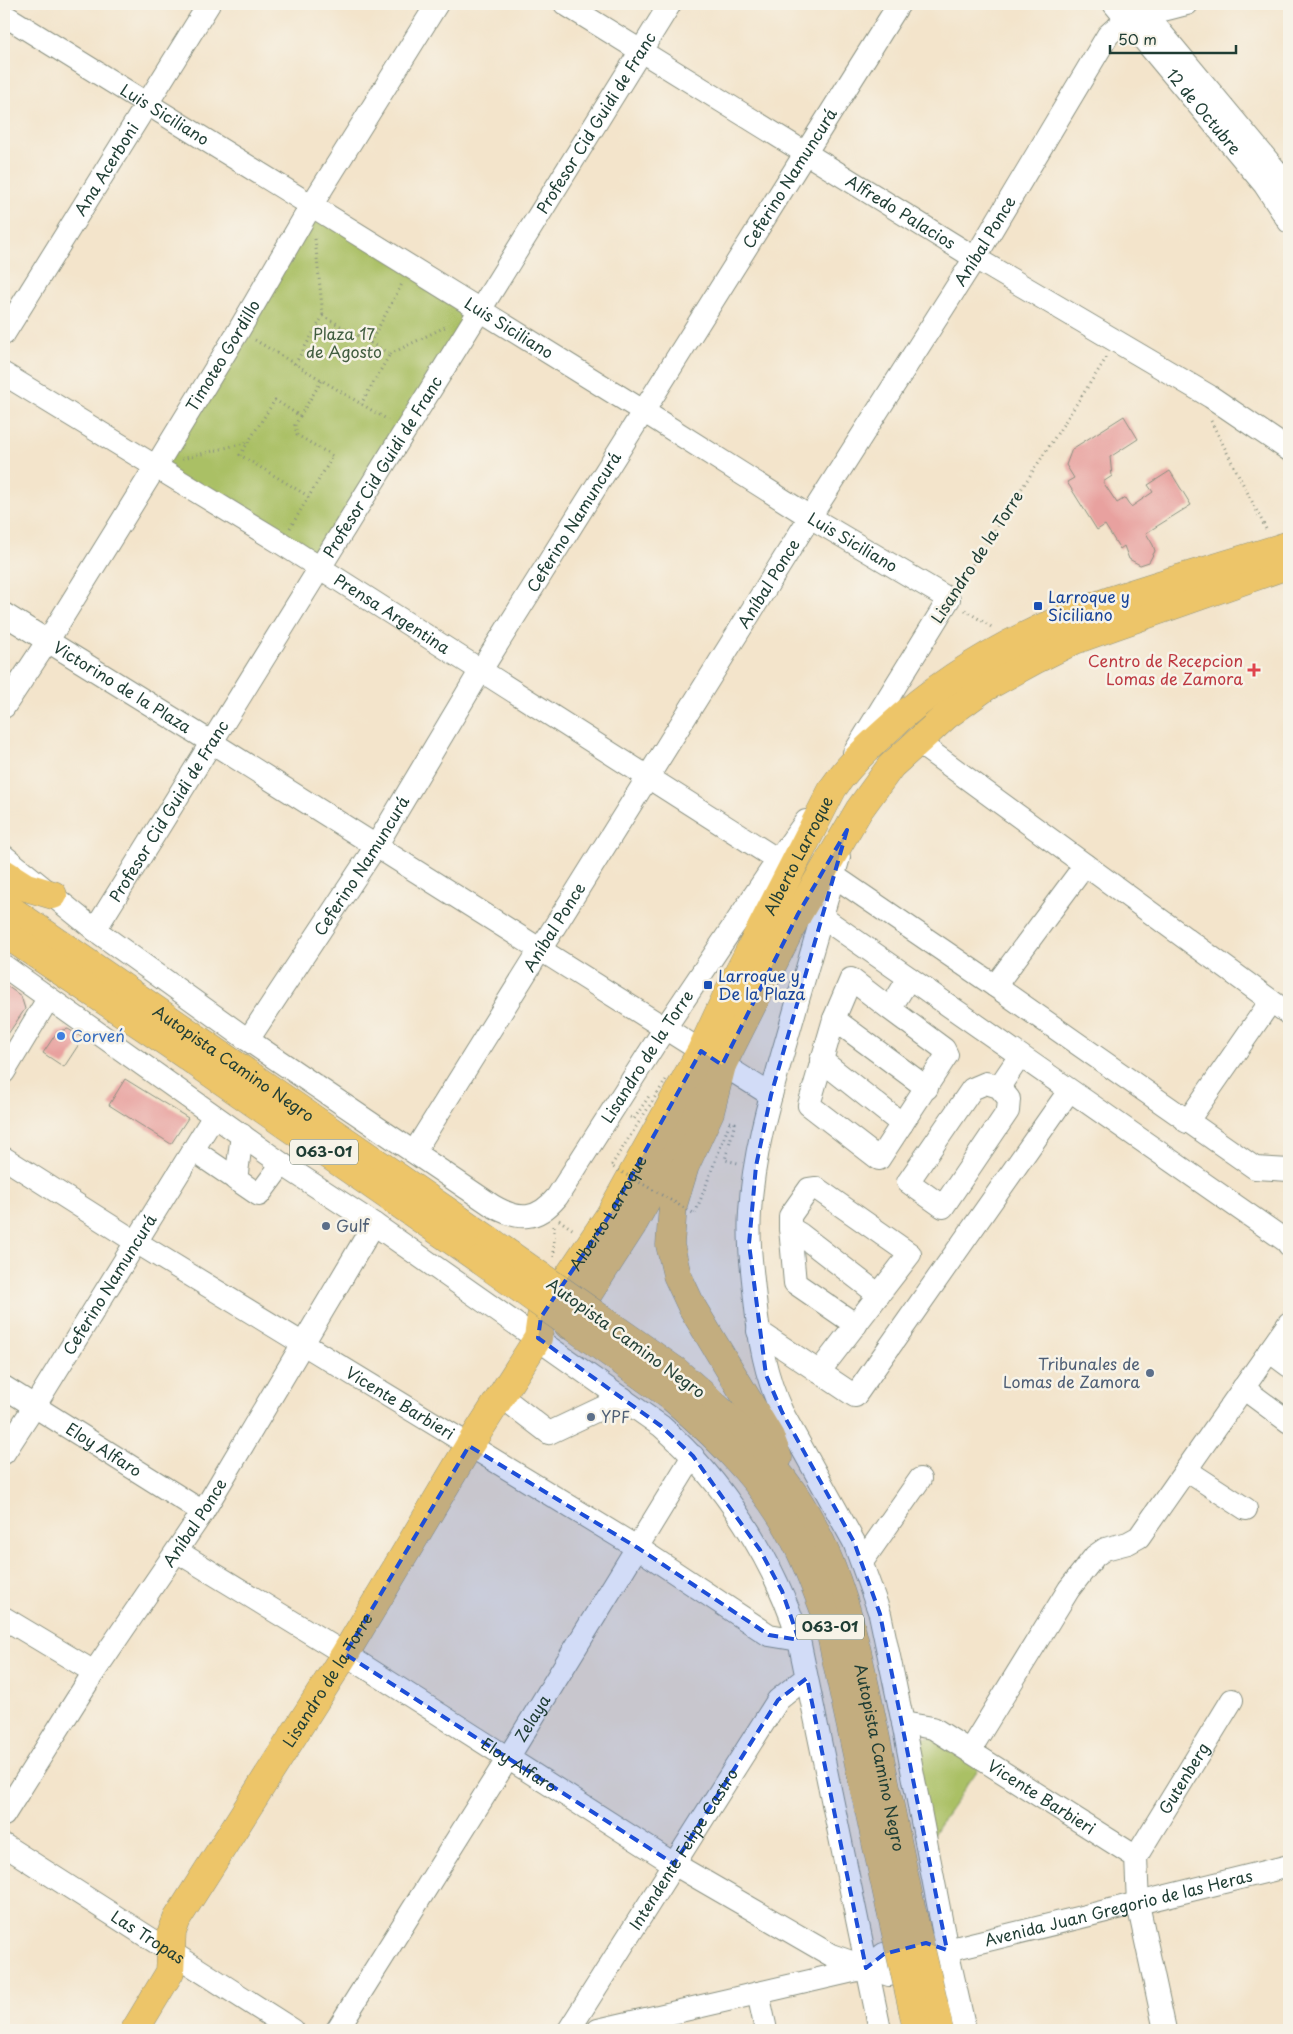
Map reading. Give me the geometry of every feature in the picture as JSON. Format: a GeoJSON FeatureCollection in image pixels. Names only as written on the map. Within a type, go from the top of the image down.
{"type":"FeatureCollection","features":[{"type":"Feature","properties":{"kind":"main road","name":"Alberto Larroque"},"geometry":{"type":"LineString","coordinates":[[1282,536],[1062,620],[1014,642],[970,666],[934,690],[900,718],[837,782],[728,993],[712,1058],[632,1226],[564,1332],[538,1338],[541,1317],[712,1058],[859,810],[891,766],[916,741],[946,716],[986,687],[1075,640],[1289,564]]}},
{"type":"Feature","properties":{"kind":"main road"},"geometry":{"type":"LineString","coordinates":[[4,873],[26,887],[53,895]]}},
{"type":"Feature","properties":{"kind":"main road","name":"Autopista Camino Negro"},"geometry":{"type":"LineString","coordinates":[[4,905],[673,1384],[712,1401],[750,1440],[794,1494],[833,1570],[848,1611],[860,1660],[900,1905]]}},
{"type":"Feature","properties":{"kind":"main road","name":"Autopista Camino Negro"},"geometry":{"type":"LineString","coordinates":[[4,933],[169,1044],[486,1251]]}},
{"type":"Feature","properties":{"kind":"main road"},"geometry":{"type":"LineString","coordinates":[[712,1058],[710,1112],[685,1166],[673,1204],[670,1245],[677,1275],[692,1307],[770,1438],[794,1494]]}},
{"type":"Feature","properties":{"kind":"main road","name":"Lisandro de la Torre"},"geometry":{"type":"LineString","coordinates":[[135,2030],[170,1972],[172,1932],[177,1919],[345,1654],[469,1446],[538,1338]]}},
{"type":"Feature","properties":{"kind":"main road","name":"Autopista Camino Negro"},"geometry":{"type":"LineString","coordinates":[[673,1384],[715,1435],[749,1472],[784,1520],[810,1573],[828,1617],[900,1905],[926,2019]]}},
{"type":"Feature","properties":{"kind":"street","name":"Ana Acerboni"},"geometry":{"type":"LineString","coordinates":[[4,334],[208,4]]}},
{"type":"Feature","properties":{"kind":"street","name":"Timoteo Gordillo"},"geometry":{"type":"LineString","coordinates":[[4,707],[47,642],[156,466],[239,330],[311,206],[437,4]]}},
{"type":"Feature","properties":{"kind":"street","name":"Alfredo Palacios"},"geometry":{"type":"LineString","coordinates":[[565,4],[975,258],[1194,387],[1289,450]]}},
{"type":"Feature","properties":{"kind":"street","name":"Profesor Cid Guidi de Franc"},"geometry":{"type":"LineString","coordinates":[[95,930],[670,4]]}},
{"type":"Feature","properties":{"kind":"street","name":"Ceferino Namuncurá"},"geometry":{"type":"LineString","coordinates":[[248,1040],[376,846],[481,670],[899,4]]}},
{"type":"Feature","properties":{"kind":"street","name":"12 de Octubre"},"geometry":{"type":"LineString","coordinates":[[1114,4],[1138,13],[1281,179],[1289,222]]}},
{"type":"Feature","properties":{"kind":"street","name":"Aníbal Ponce"},"geometry":{"type":"LineString","coordinates":[[414,1152],[810,517],[975,258],[1108,35],[1138,13],[1187,4]]}},
{"type":"Feature","properties":{"kind":"street","name":"Luis Siciliano"},"geometry":{"type":"LineString","coordinates":[[4,15],[643,411],[810,517],[949,599]]}},
{"type":"Feature","properties":{"kind":"street","name":"Prensa Argentina"},"geometry":{"type":"LineString","coordinates":[[4,374],[281,543],[778,860]]}},
{"type":"Feature","properties":{"kind":"street","name":"Lisandro de la Torre"},"geometry":{"type":"LineString","coordinates":[[414,1152],[493,1206],[512,1216],[535,1216],[545,1211],[557,1197],[666,1028],[778,860],[837,782],[859,743],[949,599]]}},
{"type":"Feature","properties":{"kind":"street","name":"Victorino de la Plaza"},"geometry":{"type":"LineString","coordinates":[[4,614],[541,949],[770,1095]]}},
{"type":"Feature","properties":{"kind":"street"},"geometry":{"type":"LineString","coordinates":[[916,741],[1289,1014]]}},
{"type":"Feature","properties":{"kind":"street"},"geometry":{"type":"LineString","coordinates":[[847,830],[770,1095],[756,1166],[750,1211],[749,1244],[758,1331],[766,1375],[782,1412],[843,1521],[862,1562],[880,1614],[903,1722],[946,1950],[965,2030]]}},
{"type":"Feature","properties":{"kind":"street"},"geometry":{"type":"LineString","coordinates":[[4,856],[95,930],[248,1040],[414,1152]]}},
{"type":"Feature","properties":{"kind":"street"},"geometry":{"type":"LineString","coordinates":[[995,986],[1085,865]]}},
{"type":"Feature","properties":{"kind":"street"},"geometry":{"type":"LineString","coordinates":[[834,876],[1255,1168],[1289,1170]]}},
{"type":"Feature","properties":{"kind":"street"},"geometry":{"type":"LineString","coordinates":[[822,917],[1286,1241],[1289,1245]]}},
{"type":"Feature","properties":{"kind":"street"},"geometry":{"type":"LineString","coordinates":[[4,966],[282,1164],[374,1224],[623,1398],[661,1426],[693,1456],[720,1489],[760,1550],[782,1591],[799,1640],[880,2030]]}},
{"type":"Feature","properties":{"kind":"street"},"geometry":{"type":"LineString","coordinates":[[890,1009],[909,978]]}},
{"type":"Feature","properties":{"kind":"street"},"geometry":{"type":"LineString","coordinates":[[851,979],[890,1009],[944,1049],[947,1055],[879,1159],[809,1105],[834,1019],[851,979]]}},
{"type":"Feature","properties":{"kind":"street"},"geometry":{"type":"LineString","coordinates":[[4,1072],[48,998]]}},
{"type":"Feature","properties":{"kind":"street"},"geometry":{"type":"LineString","coordinates":[[1187,1122],[1271,1001]]}},
{"type":"Feature","properties":{"kind":"street"},"geometry":{"type":"LineString","coordinates":[[834,1019],[927,1088]]}},
{"type":"Feature","properties":{"kind":"street"},"geometry":{"type":"LineString","coordinates":[[999,1087],[1020,1056]]}},
{"type":"Feature","properties":{"kind":"street"},"geometry":{"type":"LineString","coordinates":[[821,1060],[902,1124]]}},
{"type":"Feature","properties":{"kind":"street"},"geometry":{"type":"LineString","coordinates":[[986,1083],[999,1087],[1009,1099],[1008,1111],[944,1207],[908,1182],[972,1089],[986,1083]]}},
{"type":"Feature","properties":{"kind":"street"},"geometry":{"type":"LineString","coordinates":[[758,1331],[855,1396],[1069,1091]]}},
{"type":"Feature","properties":{"kind":"street","name":"Ceferino Namuncurá"},"geometry":{"type":"LineString","coordinates":[[4,1453],[214,1116]]}},
{"type":"Feature","properties":{"kind":"street"},"geometry":{"type":"LineString","coordinates":[[236,1180],[242,1136]]}},
{"type":"Feature","properties":{"kind":"street"},"geometry":{"type":"LineString","coordinates":[[192,1150],[259,1195],[282,1164]]}},
{"type":"Feature","properties":{"kind":"street","name":"Vicente Barbieri"},"geometry":{"type":"LineString","coordinates":[[4,1158],[136,1242],[303,1342],[469,1446],[638,1548],[769,1634],[799,1640]]}},
{"type":"Feature","properties":{"kind":"street"},"geometry":{"type":"LineString","coordinates":[[819,1372],[856,1325],[910,1254],[816,1188],[809,1189],[790,1216],[795,1283],[856,1325]]}},
{"type":"Feature","properties":{"kind":"street","name":"Aníbal Ponce"},"geometry":{"type":"LineString","coordinates":[[4,1815],[94,1672],[178,1552],[374,1224]]}},
{"type":"Feature","properties":{"kind":"street"},"geometry":{"type":"LineString","coordinates":[[790,1228],[879,1295]]}},
{"type":"Feature","properties":{"kind":"street"},"geometry":{"type":"LineString","coordinates":[[970,1750],[1069,1589],[1095,1556],[1105,1549],[1128,1543],[1139,1537],[1289,1322]]}},
{"type":"Feature","properties":{"kind":"street"},"geometry":{"type":"LineString","coordinates":[[1269,1351],[1289,1366]]}},
{"type":"Feature","properties":{"kind":"street","name":"Eloy Alfaro"},"geometry":{"type":"LineString","coordinates":[[4,1387],[203,1512]]}},
{"type":"Feature","properties":{"kind":"street"},"geometry":{"type":"LineString","coordinates":[[1243,1388],[1289,1422]]}},
{"type":"Feature","properties":{"kind":"street"},"geometry":{"type":"LineString","coordinates":[[500,1396],[549,1433],[623,1398]]}},
{"type":"Feature","properties":{"kind":"street","name":"Zelaya"},"geometry":{"type":"LineString","coordinates":[[337,2030],[508,1758],[693,1456]]}},
{"type":"Feature","properties":{"kind":"street"},"geometry":{"type":"LineString","coordinates":[[1186,1470],[1246,1509]]}},
{"type":"Feature","properties":{"kind":"street"},"geometry":{"type":"LineString","coordinates":[[862,1562],[920,1479]]}},
{"type":"Feature","properties":{"kind":"street","name":"Eloy Alfaro"},"geometry":{"type":"LineString","coordinates":[[178,1552],[345,1654],[674,1864],[831,1955],[866,1968]]}},
{"type":"Feature","properties":{"kind":"street"},"geometry":{"type":"LineString","coordinates":[[4,1618],[94,1672]]}},
{"type":"Feature","properties":{"kind":"street","name":"Intendente Felipe Castro"},"geometry":{"type":"LineString","coordinates":[[569,2030],[778,1700],[799,1684],[807,1681]]}},
{"type":"Feature","properties":{"kind":"street","name":"Gutenberg"},"geometry":{"type":"LineString","coordinates":[[1136,1857],[1232,1700]]}},
{"type":"Feature","properties":{"kind":"street","name":"Vicente Barbieri"},"geometry":{"type":"LineString","coordinates":[[903,1722],[933,1728],[1136,1857]]}},
{"type":"Feature","properties":{"kind":"street","name":"Las Tropas"},"geometry":{"type":"LineString","coordinates":[[6,1851],[293,2030]]}},
{"type":"Feature","properties":{"kind":"street"},"geometry":{"type":"LineString","coordinates":[[1136,1857],[1138,1904],[1165,2030]]}},
{"type":"Feature","properties":{"kind":"street","name":"Avenida Juan Gregorio de las Heras"},"geometry":{"type":"LineString","coordinates":[[598,2030],[866,1968],[884,1954],[926,1943],[946,1950],[1289,1866]]}},
{"type":"Feature","properties":{"kind":"street"},"geometry":{"type":"LineString","coordinates":[[758,1993],[766,2030]]}},
{"type":"Feature","properties":{"kind":"path"},"geometry":{"type":"LineString","coordinates":[[295,364],[323,316],[311,206]]}},
{"type":"Feature","properties":{"kind":"path"},"geometry":{"type":"LineString","coordinates":[[370,343],[411,268]]}},
{"type":"Feature","properties":{"kind":"path"},"geometry":{"type":"LineString","coordinates":[[361,404],[390,354],[479,311]]}},
{"type":"Feature","properties":{"kind":"path"},"geometry":{"type":"LineString","coordinates":[[323,316],[390,354]]}},
{"type":"Feature","properties":{"kind":"path"},"geometry":{"type":"LineString","coordinates":[[239,330],[405,430]]}},
{"type":"Feature","properties":{"kind":"path","name":"Lisandro de la Torre"},"geometry":{"type":"LineString","coordinates":[[949,599],[1117,342]]}},
{"type":"Feature","properties":{"kind":"path"},"geometry":{"type":"LineString","coordinates":[[281,543],[333,456],[297,435],[295,425],[322,380]]}},
{"type":"Feature","properties":{"kind":"path"},"geometry":{"type":"LineString","coordinates":[[1194,387],[1266,530],[1282,536]]}},
{"type":"Feature","properties":{"kind":"path"},"geometry":{"type":"LineString","coordinates":[[300,416],[275,400],[240,455],[308,496]]}},
{"type":"Feature","properties":{"kind":"path"},"geometry":{"type":"LineString","coordinates":[[156,466],[249,442]]}},
{"type":"Feature","properties":{"kind":"path"},"geometry":{"type":"LineString","coordinates":[[949,599],[1014,642]]}},
{"type":"Feature","properties":{"kind":"path"},"geometry":{"type":"LineString","coordinates":[[666,1080],[611,1166],[695,1214],[730,1122],[735,1123],[725,1160],[756,1166]]}},
{"type":"Feature","properties":{"kind":"path"},"geometry":{"type":"LineString","coordinates":[[554,1264],[554,1226],[557,1219],[592,1242]]}},
{"type":"Feature","properties":{"kind":"highlighted area"},"geometry":{"type":"Polygon","coordinates":[[[847,830],[771,1095],[756,1166],[749,1244],[766,1375],[782,1412],[854,1542],[880,1614],[947,1950],[926,1943],[884,1954],[866,1968],[807,1678],[778,1700],[674,1864],[345,1654],[469,1446],[638,1548],[769,1635],[799,1640],[782,1591],[760,1550],[693,1456],[661,1426],[538,1338],[541,1317],[609,1216],[701,1051],[722,1065],[798,914],[847,830]]]}},
{"type":"Feature","properties":{"kind":"green space","name":"Plaza 17 de Agosto"},"geometry":{"type":"Polygon","coordinates":[[[311,206],[479,311],[319,568],[156,466],[311,206]]]}},
{"type":"Feature","properties":{"kind":"green space"},"geometry":{"type":"Polygon","coordinates":[[[933,1737],[979,1768],[932,1836],[916,1750],[921,1738],[933,1737]]]}},
{"type":"Feature","properties":{"kind":"building"},"geometry":{"type":"Polygon","coordinates":[[[1124,416],[1138,439],[1110,457],[1112,476],[1103,482],[1117,503],[1125,498],[1131,507],[1153,492],[1148,485],[1170,471],[1191,505],[1146,533],[1155,551],[1149,562],[1140,565],[1129,559],[1124,546],[1120,549],[1105,525],[1097,530],[1067,482],[1074,478],[1066,465],[1072,449],[1124,416]]]}},
{"type":"Feature","properties":{"kind":"building"},"geometry":{"type":"Polygon","coordinates":[[[4,984],[21,996],[25,1009],[4,1040],[4,984]]]}},
{"type":"Feature","properties":{"kind":"building"},"geometry":{"type":"Polygon","coordinates":[[[68,1029],[83,1038],[64,1067],[43,1053],[57,1032],[68,1029]]]}},
{"type":"Feature","properties":{"kind":"building"},"geometry":{"type":"Polygon","coordinates":[[[125,1079],[188,1118],[171,1144],[109,1105],[125,1079]]]}},
{"type":"Feature","properties":{"kind":"place","name":"Larroque y Siciliano"},"geometry":{"type":"Point","coordinates":[1038,606]}},
{"type":"Feature","properties":{"kind":"place","name":"Centro de Recepcion Lomas de Zamora"},"geometry":{"type":"Point","coordinates":[1254,670]}},
{"type":"Feature","properties":{"kind":"place","name":"Larroque y De la Plaza"},"geometry":{"type":"Point","coordinates":[708,985]}},
{"type":"Feature","properties":{"kind":"place","name":"Corveń"},"geometry":{"type":"Point","coordinates":[61,1036]}},
{"type":"Feature","properties":{"kind":"place","name":"Gulf"},"geometry":{"type":"Point","coordinates":[326,1226]}},
{"type":"Feature","properties":{"kind":"place","name":"Tribunales de Lomas de Zamora"},"geometry":{"type":"Point","coordinates":[1150,1373]}},
{"type":"Feature","properties":{"kind":"place","name":"YPF"},"geometry":{"type":"Point","coordinates":[591,1417]}}]}
